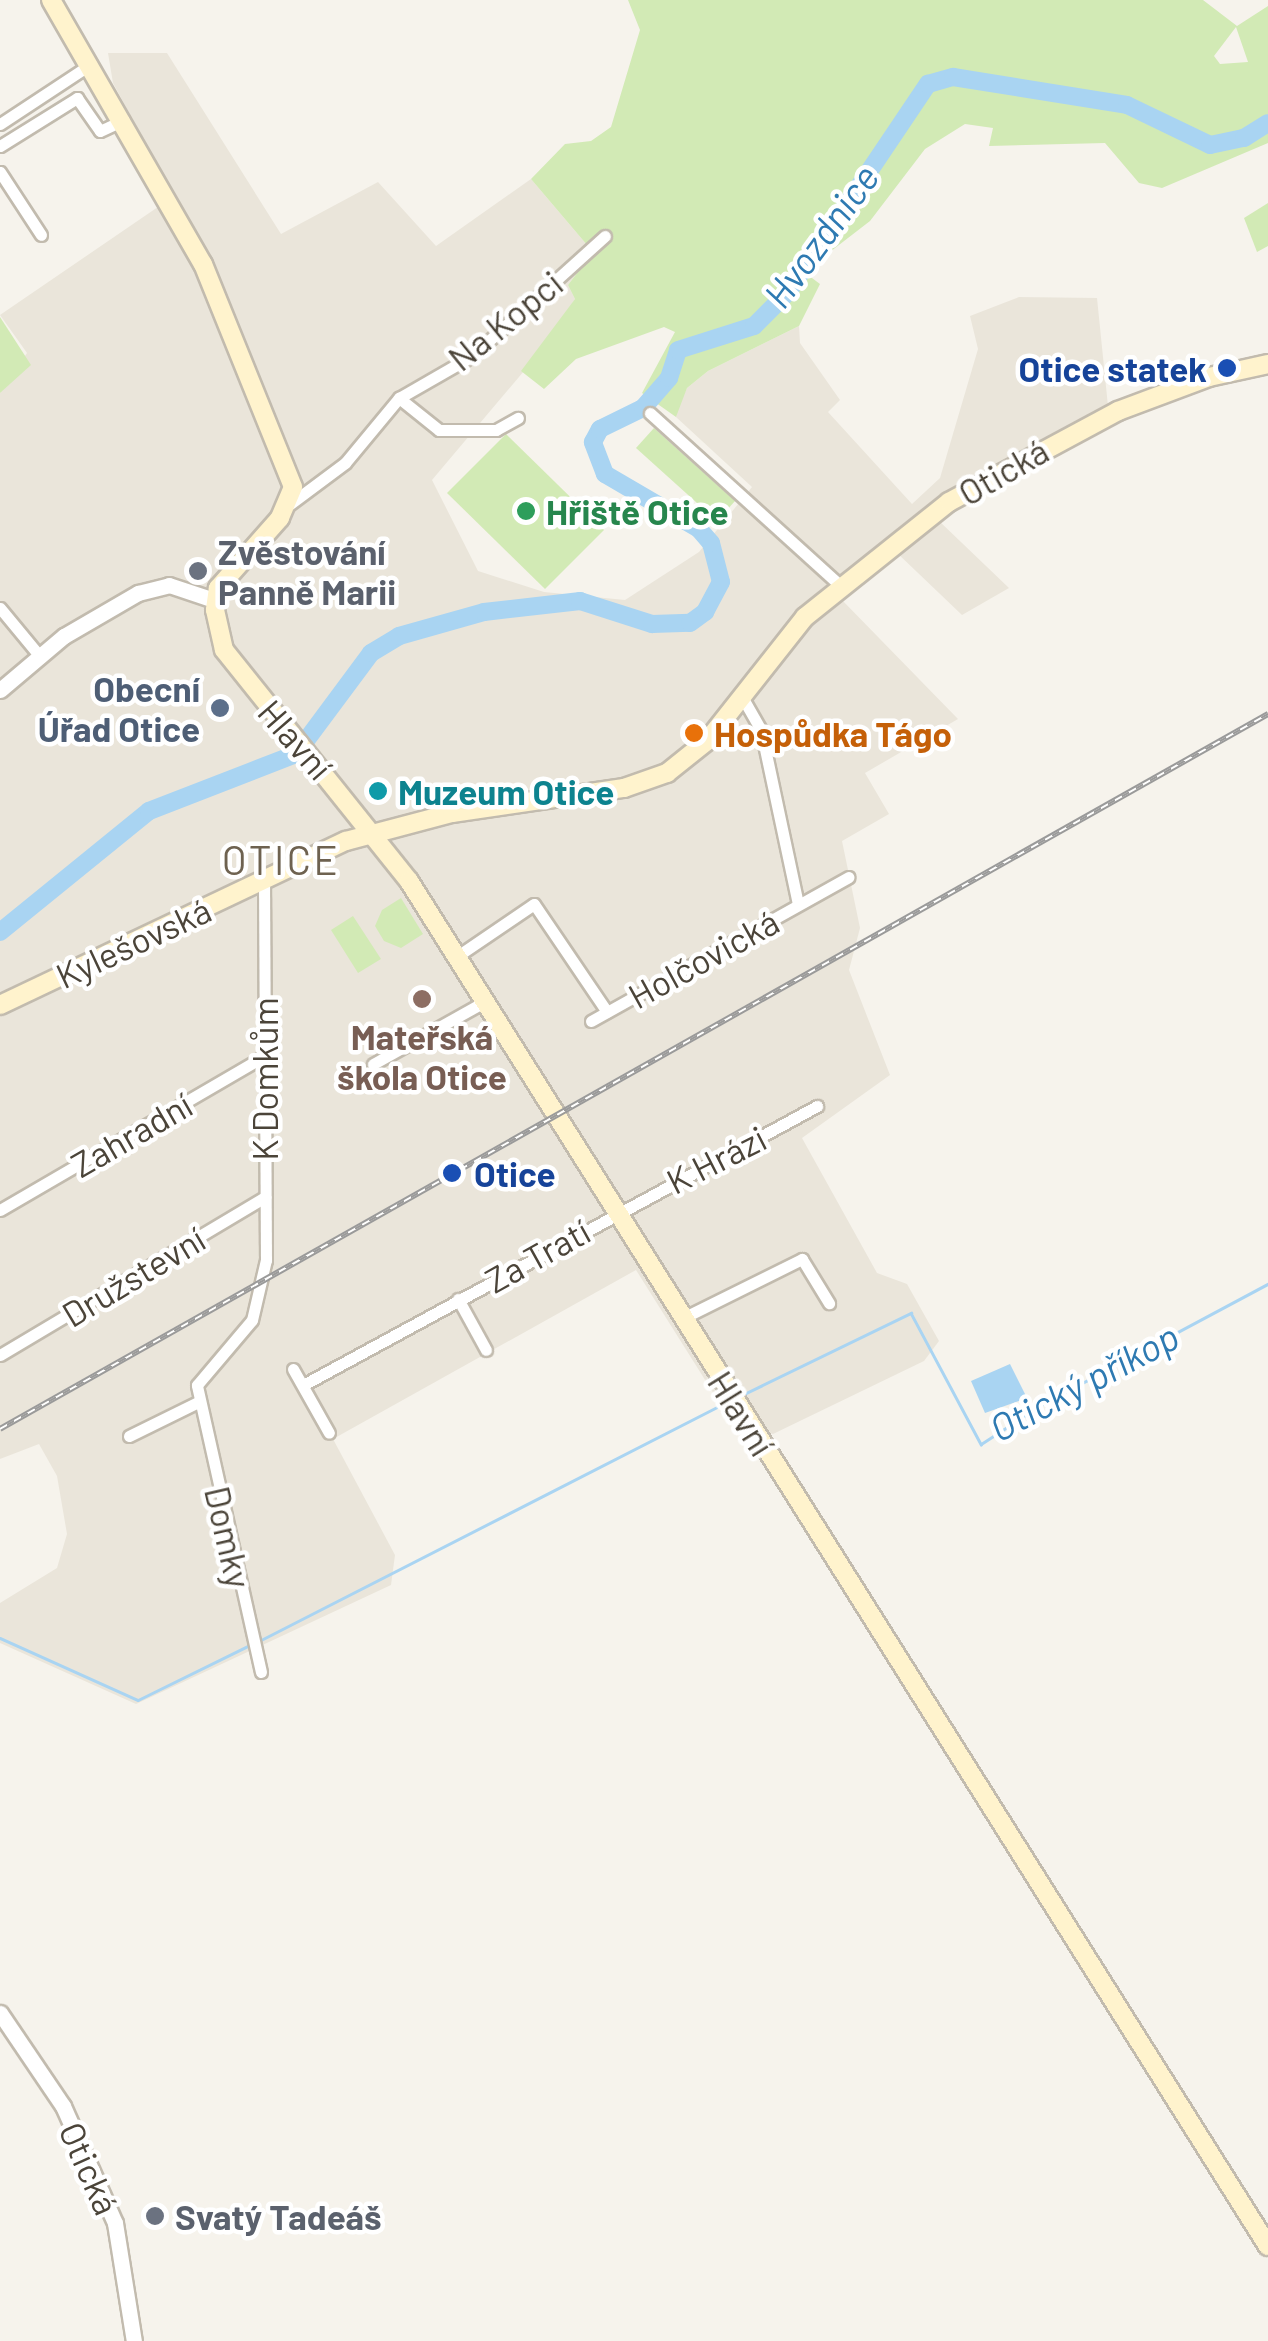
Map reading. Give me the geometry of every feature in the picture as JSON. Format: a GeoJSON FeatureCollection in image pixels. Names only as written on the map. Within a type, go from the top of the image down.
{"type":"FeatureCollection","features":[{"type":"Feature","properties":{"kind":"main road"},"geometry":{"type":"LineString","coordinates":[[51,0],[204,264],[293,487],[290,504],[225,574],[214,600]]}},
{"type":"Feature","properties":{"kind":"main road","name":"Otická"},"geometry":{"type":"LineString","coordinates":[[741,696],[776,648],[840,585],[950,502],[1035,450],[1142,401],[1268,364]]}},
{"type":"Feature","properties":{"kind":"main road","name":"Hlavní"},"geometry":{"type":"LineString","coordinates":[[214,600],[224,650],[375,831],[1268,2246]]}},
{"type":"Feature","properties":{"kind":"main road","name":"Kylešovská"},"geometry":{"type":"LineString","coordinates":[[0,1005],[375,831],[646,782],[700,749],[741,696]]}},
{"type":"Feature","properties":{"kind":"street"},"geometry":{"type":"LineString","coordinates":[[0,124],[91,64]]}},
{"type":"Feature","properties":{"kind":"street"},"geometry":{"type":"LineString","coordinates":[[0,146],[77,98],[100,131],[124,120]]}},
{"type":"Feature","properties":{"kind":"street"},"geometry":{"type":"LineString","coordinates":[[0,172],[41,235]]}},
{"type":"Feature","properties":{"kind":"street","name":"Na Kopci"},"geometry":{"type":"LineString","coordinates":[[290,504],[345,462],[399,398],[472,356],[604,236]]}},
{"type":"Feature","properties":{"kind":"street","name":"Na Kopci"},"geometry":{"type":"LineString","coordinates":[[399,398],[440,430],[496,430],[518,418]]}},
{"type":"Feature","properties":{"kind":"street"},"geometry":{"type":"LineString","coordinates":[[650,413],[840,585]]}},
{"type":"Feature","properties":{"kind":"street"},"geometry":{"type":"LineString","coordinates":[[0,690],[38,654],[150,588],[177,586],[214,600]]}},
{"type":"Feature","properties":{"kind":"street"},"geometry":{"type":"LineString","coordinates":[[0,608],[38,654]]}},
{"type":"Feature","properties":{"kind":"street","name":"Holčovická"},"geometry":{"type":"LineString","coordinates":[[741,696],[761,730],[798,904]]}},
{"type":"Feature","properties":{"kind":"street","name":"Holčovická"},"geometry":{"type":"LineString","coordinates":[[590,1021],[849,877]]}},
{"type":"Feature","properties":{"kind":"street","name":"K Domkům"},"geometry":{"type":"LineString","coordinates":[[198,1402],[204,1372],[252,1320],[263,1279],[264,880]]}},
{"type":"Feature","properties":{"kind":"street","name":"Holčovická"},"geometry":{"type":"LineString","coordinates":[[456,957],[534,904],[607,1012]]}},
{"type":"Feature","properties":{"kind":"street"},"geometry":{"type":"LineString","coordinates":[[373,1064],[484,1002]]}},
{"type":"Feature","properties":{"kind":"street","name":"Zahradní"},"geometry":{"type":"LineString","coordinates":[[0,1210],[263,1057]]}},
{"type":"Feature","properties":{"kind":"street","name":"K Hrázi"},"geometry":{"type":"LineString","coordinates":[[616,1211],[818,1106]]}},
{"type":"Feature","properties":{"kind":"street","name":"Družstevní"},"geometry":{"type":"LineString","coordinates":[[0,1355],[265,1196]]}},
{"type":"Feature","properties":{"kind":"street","name":"Za Tratí"},"geometry":{"type":"LineString","coordinates":[[302,1385],[616,1211]]}},
{"type":"Feature","properties":{"kind":"street"},"geometry":{"type":"LineString","coordinates":[[683,1318],[802,1258],[828,1302]]}},
{"type":"Feature","properties":{"kind":"street","name":"Za Tratí"},"geometry":{"type":"LineString","coordinates":[[458,1299],[486,1350]]}},
{"type":"Feature","properties":{"kind":"street"},"geometry":{"type":"LineString","coordinates":[[294,1369],[330,1434]]}},
{"type":"Feature","properties":{"kind":"street"},"geometry":{"type":"LineString","coordinates":[[129,1436],[198,1402]]}},
{"type":"Feature","properties":{"kind":"street","name":"Domky"},"geometry":{"type":"LineString","coordinates":[[198,1402],[261,1672]]}},
{"type":"Feature","properties":{"kind":"street","name":"Otická"},"geometry":{"type":"LineString","coordinates":[[0,2013],[63,2106],[115,2223],[134,2341]]}},
{"type":"Feature","properties":{"kind":"shaded area"},"geometry":{"type":"Polygon","coordinates":[[[108,53],[167,53],[281,234],[378,182],[436,246],[531,179],[593,252],[568,285],[575,299],[551,339],[432,480],[478,571],[544,592],[625,600],[699,552],[752,487],[676,417],[678,406],[687,388],[708,371],[799,326],[800,343],[840,400],[828,412],[912,504],[940,478],[978,349],[970,316],[1019,297],[1097,298],[1110,426],[1037,459],[938,520],[1009,588],[962,615],[895,551],[841,599],[958,719],[865,773],[889,814],[842,841],[860,928],[849,970],[890,1075],[802,1138],[877,1273],[907,1284],[939,1341],[924,1361],[773,1434],[729,1418],[636,1270],[333,1439],[395,1555],[391,1585],[136,1704],[0,1643],[0,1603],[57,1568],[67,1534],[57,1476],[39,1444],[0,1459],[0,393],[27,353],[0,315],[174,196],[113,83],[108,53]]]}},
{"type":"Feature","properties":{"kind":"green space"},"geometry":{"type":"Polygon","coordinates":[[[628,0],[1203,0],[1237,26],[1268,6],[1268,143],[1162,188],[1139,183],[1105,143],[989,146],[993,128],[965,124],[925,149],[870,221],[804,272],[820,284],[799,326],[708,371],[687,388],[676,417],[642,393],[675,332],[664,327],[576,359],[544,389],[521,371],[575,299],[568,285],[593,252],[531,179],[565,144],[591,141],[611,127],[640,30],[628,0]],[[1236,27],[1214,56],[1220,64],[1248,62],[1236,27]]]}},
{"type":"Feature","properties":{"kind":"green space"},"geometry":{"type":"Polygon","coordinates":[[[1268,203],[1268,246],[1257,252],[1244,218],[1268,203]]]}},
{"type":"Feature","properties":{"kind":"green space"},"geometry":{"type":"Polygon","coordinates":[[[0,317],[31,365],[0,393],[0,317]]]}},
{"type":"Feature","properties":{"kind":"green space"},"geometry":{"type":"Polygon","coordinates":[[[654,428],[735,501],[717,521],[636,448],[654,428]]]}},
{"type":"Feature","properties":{"kind":"green space","name":"Hřiště Otice"},"geometry":{"type":"Polygon","coordinates":[[[506,434],[604,530],[545,589],[447,493],[506,434]]]}},
{"type":"Feature","properties":{"kind":"green space"},"geometry":{"type":"Polygon","coordinates":[[[401,898],[423,934],[401,948],[384,941],[375,926],[382,910],[401,898]]]}},
{"type":"Feature","properties":{"kind":"green space"},"geometry":{"type":"Polygon","coordinates":[[[353,916],[381,959],[358,973],[331,930],[353,916]]]}},
{"type":"Feature","properties":{"kind":"water"},"geometry":{"type":"Polygon","coordinates":[[[1010,1364],[1027,1398],[985,1413],[971,1381],[1010,1364]]]}},
{"type":"Feature","properties":{"kind":"waterway","name":"Hvozdnice"},"geometry":{"type":"LineString","coordinates":[[0,932],[149,811],[296,754],[371,653],[399,636],[484,612],[580,601],[652,624],[690,623],[705,612],[721,582],[711,543],[699,529],[605,474],[593,442],[600,429],[643,408],[669,378],[678,350],[754,326],[788,292],[928,84],[953,77],[1127,105],[1210,145],[1244,138],[1268,123]]}},
{"type":"Feature","properties":{"kind":"waterway","name":"Otický příkop"},"geometry":{"type":"LineString","coordinates":[[742,1395],[911,1313],[981,1444],[1041,1405],[1268,1284]]}},
{"type":"Feature","properties":{"kind":"waterway","name":"Otický příkop"},"geometry":{"type":"LineString","coordinates":[[261,1640],[725,1403]]}},
{"type":"Feature","properties":{"kind":"waterway","name":"Otický příkop"},"geometry":{"type":"LineString","coordinates":[[0,1638],[138,1700],[250,1645]]}},
{"type":"Feature","properties":{"kind":"railway"},"geometry":{"type":"LineString","coordinates":[[0,1429],[1268,714]]}},
{"type":"Feature","properties":{"kind":"place","name":"Otice statek"},"geometry":{"type":"Point","coordinates":[1227,368]}},
{"type":"Feature","properties":{"kind":"place","name":"Hřiště Otice"},"geometry":{"type":"Point","coordinates":[526,511]}},
{"type":"Feature","properties":{"kind":"place","name":"Zvěstování Panně Marii"},"geometry":{"type":"Point","coordinates":[198,571]}},
{"type":"Feature","properties":{"kind":"place","name":"Obecní Úřad Otice"},"geometry":{"type":"Point","coordinates":[220,708]}},
{"type":"Feature","properties":{"kind":"place","name":"Hospůdka Tágo"},"geometry":{"type":"Point","coordinates":[694,733]}},
{"type":"Feature","properties":{"kind":"place","name":"Muzeum Otice"},"geometry":{"type":"Point","coordinates":[378,791]}},
{"type":"Feature","properties":{"kind":"place","name":"Mateřská škola Otice"},"geometry":{"type":"Point","coordinates":[422,999]}},
{"type":"Feature","properties":{"kind":"place","name":"Otice"},"geometry":{"type":"Point","coordinates":[452,1173]}},
{"type":"Feature","properties":{"kind":"place","name":"Svatý Tadeáš"},"geometry":{"type":"Point","coordinates":[155,2216]}},
{"type":"Feature","properties":{"kind":"district","name":"OTICE"},"geometry":{"type":"Point","coordinates":[281,859]}}]}
